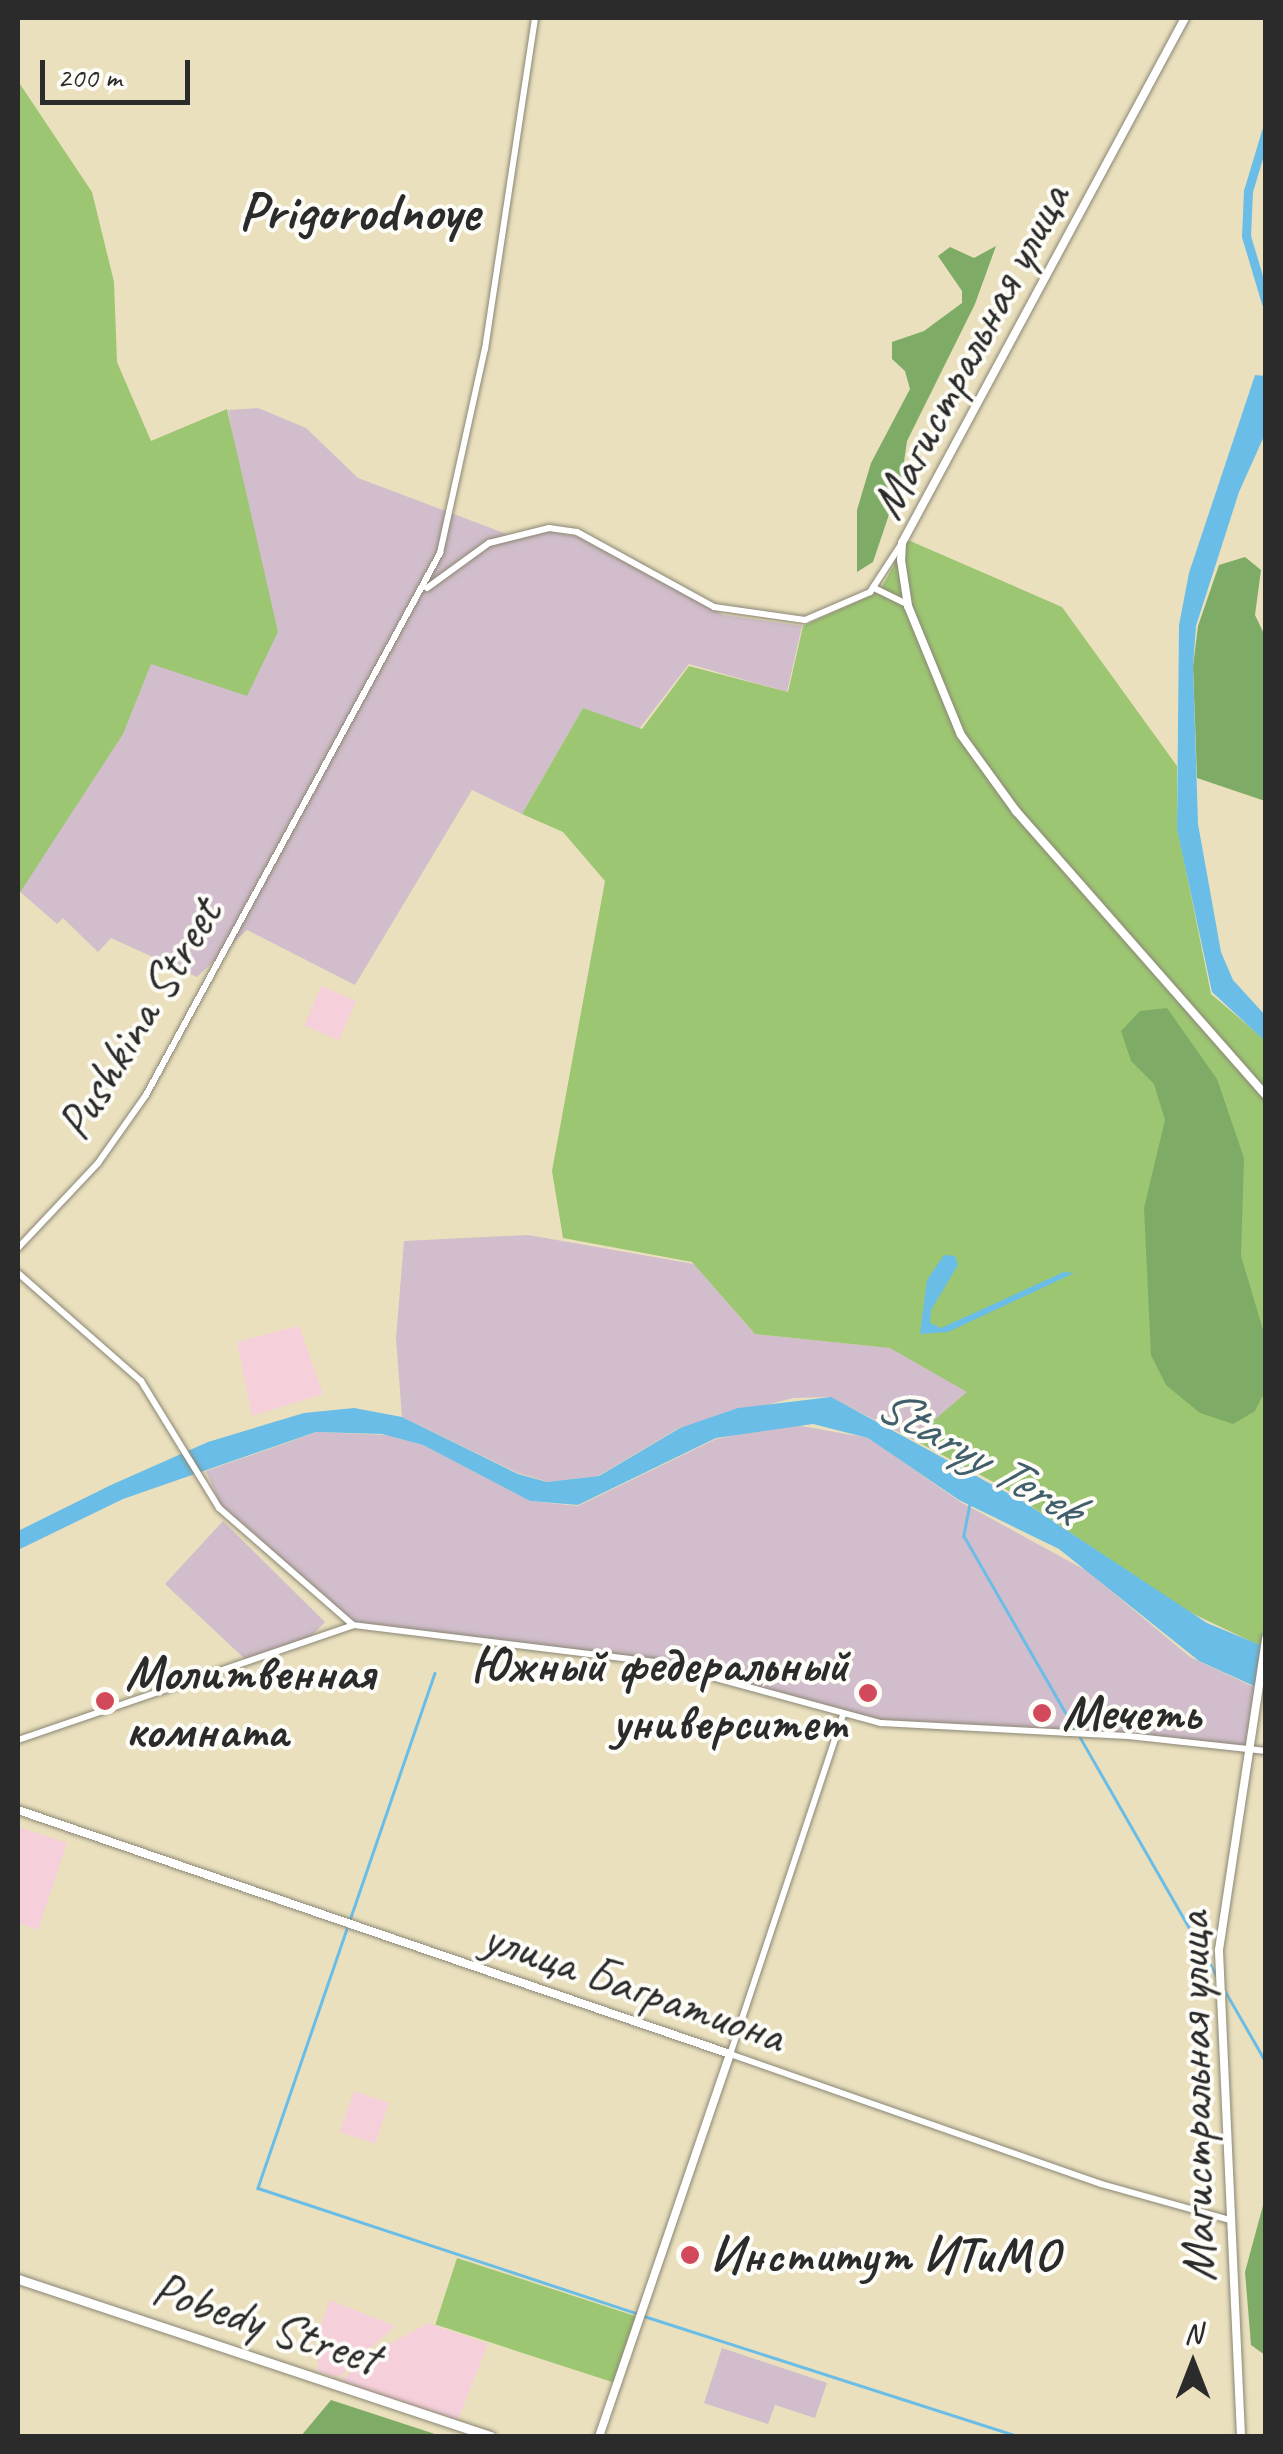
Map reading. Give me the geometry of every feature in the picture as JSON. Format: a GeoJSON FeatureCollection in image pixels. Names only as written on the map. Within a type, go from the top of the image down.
{"type":"FeatureCollection","features":[{"type":"Feature","properties":{"kind":"main road","name":"Магистральная улица"},"geometry":{"type":"LineString","coordinates":[[1185,18],[902,543],[908,606],[945,702],[985,770],[1266,1096]]}},
{"type":"Feature","properties":{"kind":"main road","name":"Магистральная улица"},"geometry":{"type":"LineString","coordinates":[[1240,2436],[1218,1963],[1246,1749],[1265,1640]]}},
{"type":"Feature","properties":{"kind":"main road","name":"улица Багратиона"},"geometry":{"type":"LineString","coordinates":[[18,1810],[730,2054]]}},
{"type":"Feature","properties":{"kind":"main road"},"geometry":{"type":"LineString","coordinates":[[599,2436],[644,2316],[730,2054]]}},
{"type":"Feature","properties":{"kind":"main road","name":"Pobedy Street"},"geometry":{"type":"LineString","coordinates":[[18,2280],[489,2436]]}},
{"type":"Feature","properties":{"kind":"street"},"geometry":{"type":"LineString","coordinates":[[420,596],[440,553],[485,349],[535,18]]}},
{"type":"Feature","properties":{"kind":"street"},"geometry":{"type":"LineString","coordinates":[[420,596],[447,568],[489,543],[549,528],[578,532],[714,607],[744,615],[805,620],[873,588],[902,543]]}},
{"type":"Feature","properties":{"kind":"street"},"geometry":{"type":"LineString","coordinates":[[873,588],[888,590],[908,606]]}},
{"type":"Feature","properties":{"kind":"street","name":"Pushkina Street"},"geometry":{"type":"LineString","coordinates":[[18,1248],[98,1163],[146,1096],[420,596]]}},
{"type":"Feature","properties":{"kind":"street"},"geometry":{"type":"LineString","coordinates":[[18,1273],[141,1381],[219,1508],[353,1625]]}},
{"type":"Feature","properties":{"kind":"street"},"geometry":{"type":"LineString","coordinates":[[18,1740],[353,1625],[656,1662],[844,1715],[1266,1751]]}},
{"type":"Feature","properties":{"kind":"street"},"geometry":{"type":"LineString","coordinates":[[730,2054],[844,1715]]}},
{"type":"Feature","properties":{"kind":"street","name":"улица Багратиона"},"geometry":{"type":"LineString","coordinates":[[730,2054],[1101,2184],[1230,2220]]}},
{"type":"Feature","properties":{"kind":"shaded area"},"geometry":{"type":"Polygon","coordinates":[[[258,408],[306,428],[358,478],[512,536],[540,529],[589,539],[642,563],[723,615],[802,626],[787,692],[689,664],[639,729],[583,708],[522,814],[472,790],[355,985],[247,930],[197,977],[111,938],[98,952],[63,918],[57,924],[18,890],[145,659],[269,630],[228,410],[258,408]]]}},
{"type":"Feature","properties":{"kind":"shaded area"},"geometry":{"type":"Polygon","coordinates":[[[321,986],[356,1001],[339,1040],[304,1026],[321,986]]]}},
{"type":"Feature","properties":{"kind":"shaded area"},"geometry":{"type":"Polygon","coordinates":[[[528,1235],[694,1264],[755,1334],[891,1348],[968,1392],[912,1439],[830,1397],[793,1398],[679,1428],[598,1476],[548,1482],[518,1473],[402,1417],[396,1338],[404,1241],[528,1235]]]}},
{"type":"Feature","properties":{"kind":"shaded area"},"geometry":{"type":"Polygon","coordinates":[[[299,1326],[323,1394],[252,1416],[237,1342],[299,1326]]]}},
{"type":"Feature","properties":{"kind":"shaded area"},"geometry":{"type":"Polygon","coordinates":[[[790,1424],[869,1438],[959,1501],[1087,1571],[1190,1657],[1258,1689],[1248,1751],[1114,1735],[873,1721],[662,1661],[357,1625],[220,1504],[206,1471],[317,1432],[386,1435],[423,1445],[530,1501],[578,1506],[716,1439],[790,1424]]]}},
{"type":"Feature","properties":{"kind":"shaded area"},"geometry":{"type":"Polygon","coordinates":[[[223,1521],[325,1622],[305,1643],[247,1661],[165,1584],[223,1521]]]}},
{"type":"Feature","properties":{"kind":"shaded area"},"geometry":{"type":"Polygon","coordinates":[[[18,1827],[67,1843],[38,1930],[18,1923],[18,1827]]]}},
{"type":"Feature","properties":{"kind":"shaded area"},"geometry":{"type":"Polygon","coordinates":[[[354,2091],[389,2103],[375,2144],[340,2132],[354,2091]]]}},
{"type":"Feature","properties":{"kind":"shaded area"},"geometry":{"type":"Polygon","coordinates":[[[330,2300],[395,2326],[338,2378],[318,2371],[318,2333],[330,2300]]]}},
{"type":"Feature","properties":{"kind":"shaded area"},"geometry":{"type":"Polygon","coordinates":[[[428,2323],[488,2344],[458,2420],[339,2382],[373,2353],[428,2323]]]}},
{"type":"Feature","properties":{"kind":"shaded area"},"geometry":{"type":"Polygon","coordinates":[[[722,2348],[827,2383],[815,2418],[775,2405],[768,2424],[704,2403],[722,2348]]]}},
{"type":"Feature","properties":{"kind":"green space"},"geometry":{"type":"Polygon","coordinates":[[[18,81],[92,192],[114,282],[117,362],[151,441],[227,409],[278,632],[247,696],[151,664],[123,734],[19,894],[18,81]]]}},
{"type":"Feature","properties":{"kind":"green space"},"geometry":{"type":"Polygon","coordinates":[[[996,246],[975,304],[907,441],[902,476],[873,562],[857,572],[857,510],[871,463],[910,389],[905,371],[892,359],[892,342],[924,331],[962,303],[962,291],[938,256],[950,247],[974,258],[996,246]]]}},
{"type":"Feature","properties":{"kind":"green space"},"geometry":{"type":"Polygon","coordinates":[[[908,540],[1062,607],[1177,766],[1177,826],[1211,994],[1265,1040],[1265,1648],[1185,1610],[1001,1486],[912,1439],[967,1392],[890,1348],[755,1334],[692,1262],[563,1238],[552,1171],[605,881],[563,832],[522,814],[583,708],[642,729],[689,666],[788,692],[803,626],[879,592],[908,540]]]}},
{"type":"Feature","properties":{"kind":"green space"},"geometry":{"type":"Polygon","coordinates":[[[1245,557],[1261,570],[1255,615],[1265,636],[1265,801],[1197,778],[1193,666],[1198,626],[1219,565],[1245,557]]]}},
{"type":"Feature","properties":{"kind":"green space"},"geometry":{"type":"Polygon","coordinates":[[[1167,1008],[1217,1079],[1244,1158],[1241,1256],[1264,1333],[1266,1389],[1255,1411],[1233,1424],[1200,1413],[1166,1385],[1151,1355],[1144,1208],[1165,1120],[1154,1084],[1131,1061],[1121,1031],[1140,1011],[1167,1008]]]}},
{"type":"Feature","properties":{"kind":"green space"},"geometry":{"type":"Polygon","coordinates":[[[1265,2198],[1265,2355],[1251,2345],[1245,2272],[1265,2198]]]}},
{"type":"Feature","properties":{"kind":"green space"},"geometry":{"type":"Polygon","coordinates":[[[457,2258],[638,2317],[616,2383],[435,2325],[457,2258]]]}},
{"type":"Feature","properties":{"kind":"green space"},"geometry":{"type":"Polygon","coordinates":[[[331,2400],[441,2436],[301,2436],[331,2400]]]}},
{"type":"Feature","properties":{"kind":"water"},"geometry":{"type":"Polygon","coordinates":[[[1255,375],[1265,376],[1265,434],[1239,492],[1196,626],[1193,666],[1198,824],[1221,952],[1233,980],[1265,1015],[1265,1041],[1212,992],[1177,829],[1179,625],[1189,573],[1255,375]]]}},
{"type":"Feature","properties":{"kind":"water"},"geometry":{"type":"Polygon","coordinates":[[[944,1255],[955,1256],[958,1265],[931,1310],[930,1323],[941,1328],[1064,1272],[1074,1273],[948,1332],[920,1334],[927,1280],[944,1255]]]}},
{"type":"Feature","properties":{"kind":"water"},"geometry":{"type":"Polygon","coordinates":[[[831,1397],[1024,1502],[1207,1623],[1265,1647],[1265,1691],[1199,1661],[1059,1549],[959,1500],[868,1438],[813,1424],[716,1438],[578,1505],[530,1501],[423,1445],[382,1434],[316,1432],[123,1499],[18,1550],[18,1531],[111,1485],[208,1442],[304,1413],[354,1408],[402,1417],[518,1474],[547,1482],[599,1476],[680,1428],[738,1408],[831,1397]]]}},
{"type":"Feature","properties":{"kind":"waterway","name":"Staryy Terek"},"geometry":{"type":"LineString","coordinates":[[1266,131],[1248,191],[1246,236],[1266,303]]}},
{"type":"Feature","properties":{"kind":"waterway"},"geometry":{"type":"LineString","coordinates":[[970,1504],[964,1536],[1076,1731]]}},
{"type":"Feature","properties":{"kind":"waterway"},"geometry":{"type":"LineString","coordinates":[[435,1673],[258,2188],[636,2313]]}},
{"type":"Feature","properties":{"kind":"waterway"},"geometry":{"type":"LineString","coordinates":[[1080,1737],[1218,1978]]}},
{"type":"Feature","properties":{"kind":"waterway"},"geometry":{"type":"LineString","coordinates":[[1224,1989],[1266,2062]]}},
{"type":"Feature","properties":{"kind":"waterway"},"geometry":{"type":"LineString","coordinates":[[644,2316],[1017,2436]]}},
{"type":"Feature","properties":{"kind":"place","name":"Южный федеральный университет"},"geometry":{"type":"Point","coordinates":[868,1693]}},
{"type":"Feature","properties":{"kind":"place","name":"Молитвенная комната"},"geometry":{"type":"Point","coordinates":[105,1701]}},
{"type":"Feature","properties":{"kind":"place","name":"Мечеть"},"geometry":{"type":"Point","coordinates":[1042,1713]}},
{"type":"Feature","properties":{"kind":"place","name":"Институт ИТиМО"},"geometry":{"type":"Point","coordinates":[690,2255]}},
{"type":"Feature","properties":{"kind":"district","name":"Prigorodnoye"},"geometry":{"type":"Point","coordinates":[359,212]}}]}
